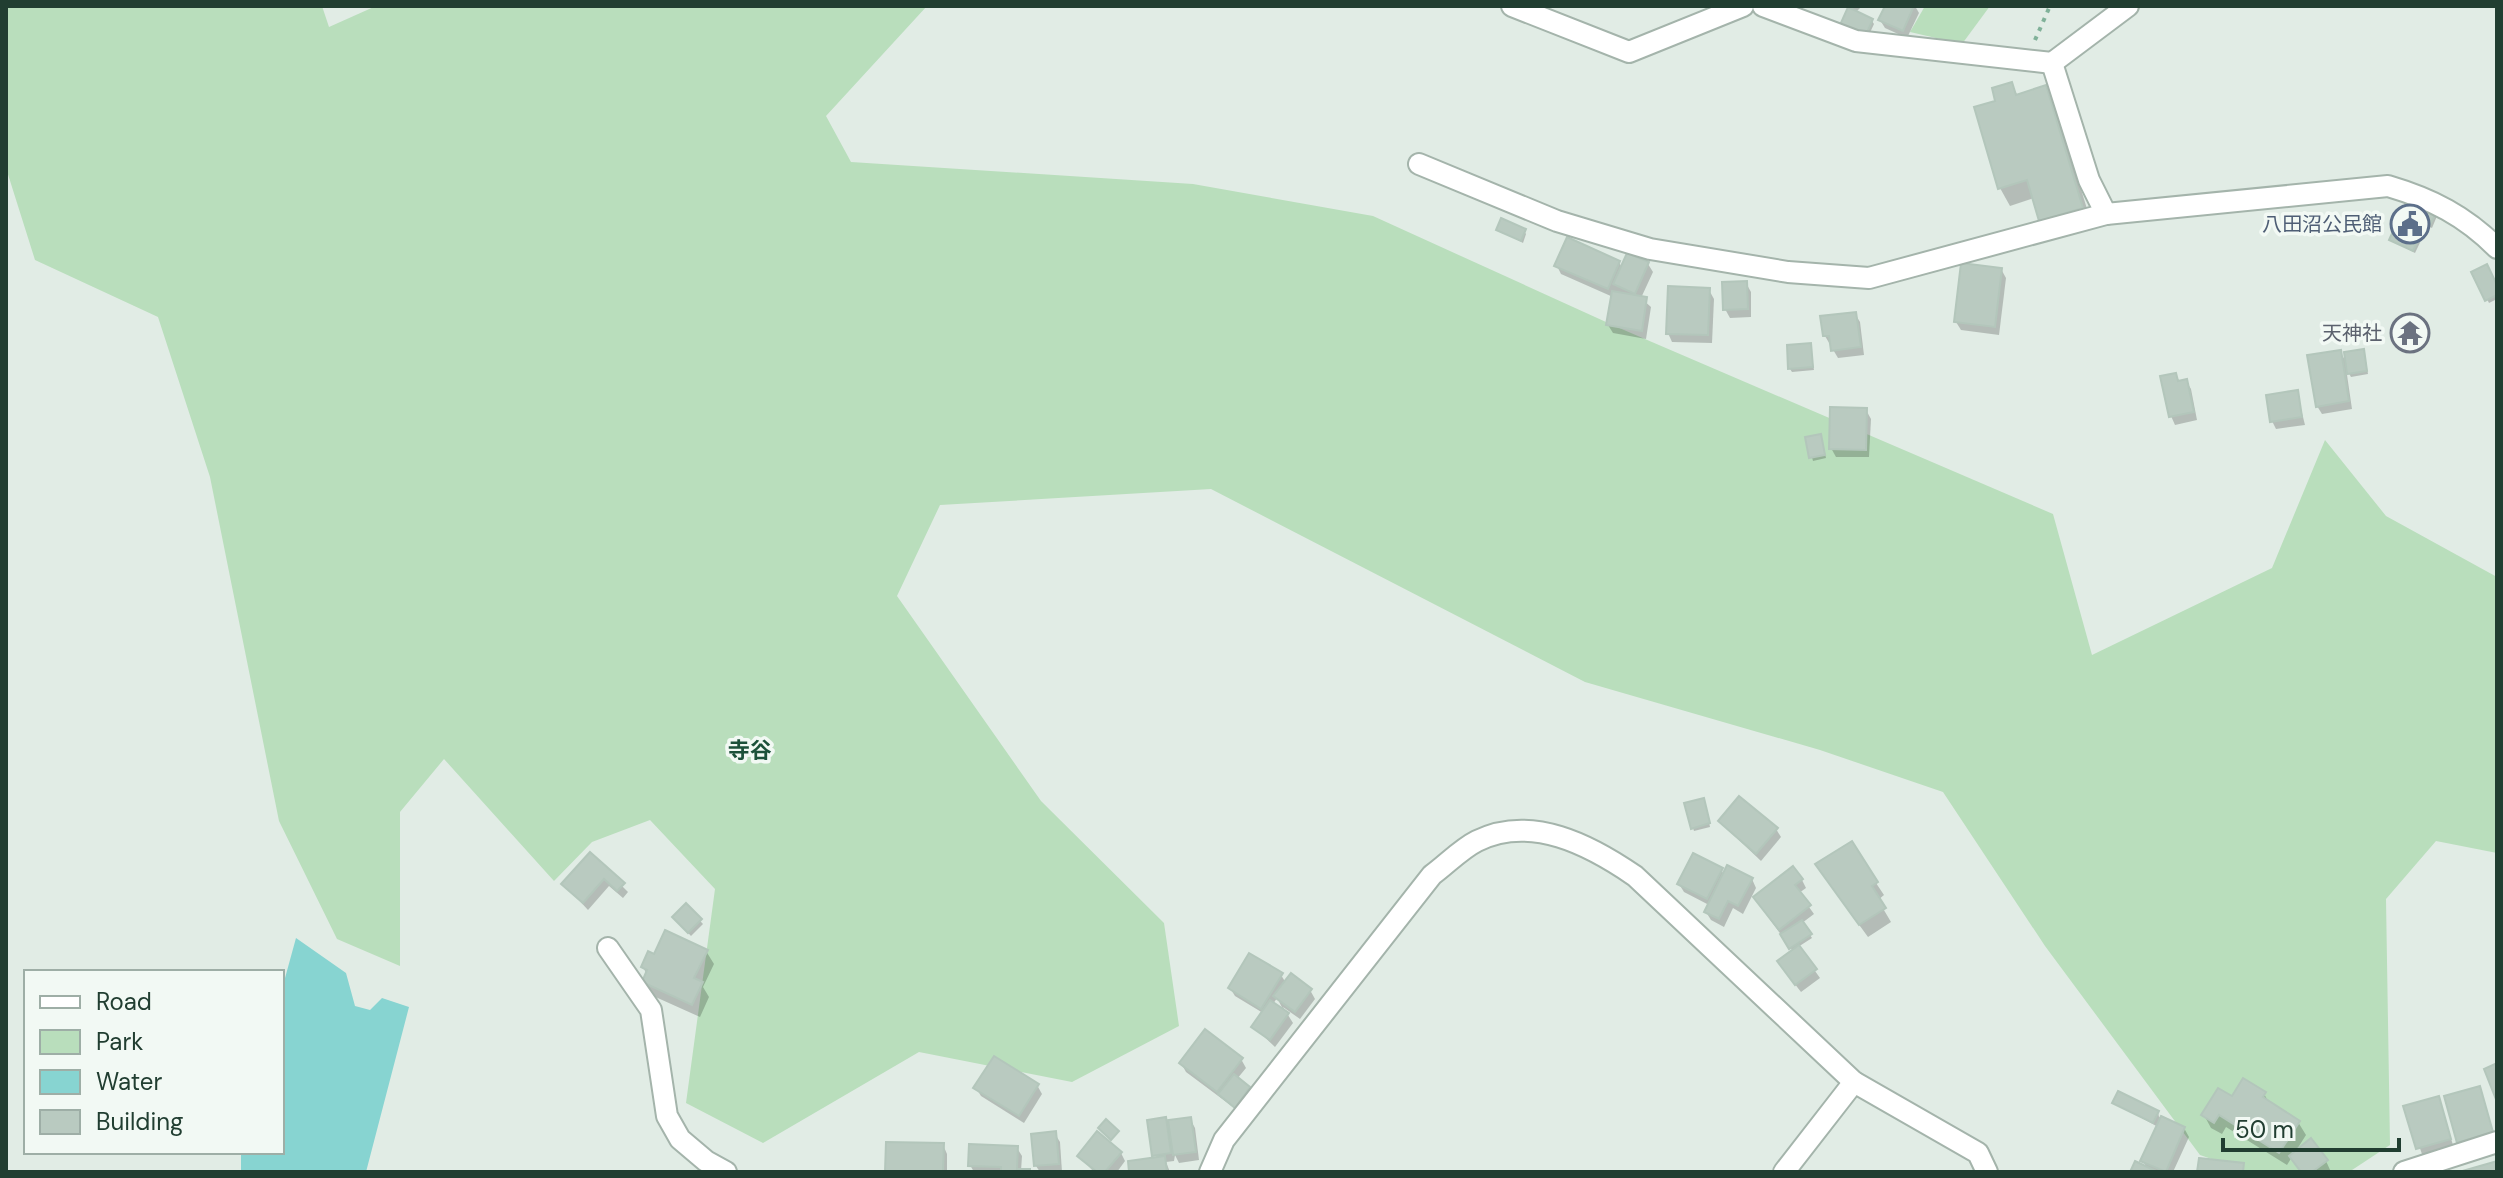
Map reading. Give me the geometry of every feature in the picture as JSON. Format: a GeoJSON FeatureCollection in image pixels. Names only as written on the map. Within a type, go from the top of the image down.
{"type":"FeatureCollection","features":[{"type":"Feature","properties":{"kind":"street"},"geometry":{"type":"LineString","coordinates":[[1512,6],[1629,52],[1743,6]]}},
{"type":"Feature","properties":{"kind":"street"},"geometry":{"type":"LineString","coordinates":[[1763,6],[1856,41],[2052,63],[2128,6]]}},
{"type":"Feature","properties":{"kind":"street"},"geometry":{"type":"LineString","coordinates":[[2052,63],[2092,191],[2106,214]]}},
{"type":"Feature","properties":{"kind":"street"},"geometry":{"type":"LineString","coordinates":[[1419,164],[1557,221],[1650,249],[1788,272],[1869,278],[2106,214],[2388,186],[2420,195],[2460,214],[2497,248]]}},
{"type":"Feature","properties":{"kind":"street"},"geometry":{"type":"LineString","coordinates":[[1210,1172],[1224,1140],[1432,875],[1476,841],[1506,830],[1528,830],[1569,839],[1610,859],[1635,876],[1854,1082],[1978,1153],[1987,1172]]}},
{"type":"Feature","properties":{"kind":"street"},"geometry":{"type":"LineString","coordinates":[[608,948],[651,1010],[658,1035],[667,1116],[680,1139],[706,1161],[726,1172]]}},
{"type":"Feature","properties":{"kind":"street"},"geometry":{"type":"LineString","coordinates":[[1784,1172],[1854,1082]]}},
{"type":"Feature","properties":{"kind":"street"},"geometry":{"type":"LineString","coordinates":[[2404,1172],[2497,1142]]}},
{"type":"Feature","properties":{"kind":"path"},"geometry":{"type":"LineString","coordinates":[[2026,60],[2050,6]]}},
{"type":"Feature","properties":{"kind":"green space"},"geometry":{"type":"Polygon","coordinates":[[[6,6],[322,6],[329,27],[376,6],[927,6],[826,116],[851,162],[1193,184],[1373,216],[1617,327],[2053,514],[2092,655],[2272,568],[2325,440],[2386,516],[2497,577],[2497,853],[2436,841],[2386,899],[2390,1145],[2349,1172],[2249,1172],[2200,1155],[2045,946],[1943,792],[1820,750],[1585,682],[1211,489],[940,505],[897,596],[1041,801],[1164,923],[1179,1026],[1072,1082],[919,1052],[763,1143],[686,1103],[715,889],[650,820],[592,842],[554,881],[444,759],[400,812],[400,966],[337,939],[279,821],[210,477],[158,317],[35,260],[6,168],[6,6]]]}},
{"type":"Feature","properties":{"kind":"green space"},"geometry":{"type":"Polygon","coordinates":[[[1925,6],[1990,6],[1962,44],[1910,32],[1925,6]]]}},
{"type":"Feature","properties":{"kind":"water"},"geometry":{"type":"Polygon","coordinates":[[[296,938],[346,973],[355,1006],[370,1010],[382,998],[409,1007],[366,1172],[241,1172],[241,1154],[284,1154],[284,982],[296,938]]]}},
{"type":"Feature","properties":{"kind":"building"},"geometry":{"type":"Polygon","coordinates":[[[1885,6],[1914,6],[1903,31],[1878,20],[1885,6]]]}},
{"type":"Feature","properties":{"kind":"building"},"geometry":{"type":"Polygon","coordinates":[[[1848,7],[1873,19],[1865,37],[1840,25],[1848,7]]]}},
{"type":"Feature","properties":{"kind":"building"},"geometry":{"type":"Polygon","coordinates":[[[2012,82],[2016,95],[2046,85],[2083,208],[2039,221],[2027,180],[1998,189],[1974,107],[1995,101],[1992,88],[2012,82]]]}},
{"type":"Feature","properties":{"kind":"building","name":"八田沼公民館"},"geometry":{"type":"Polygon","coordinates":[[[2408,198],[2437,211],[2430,225],[2426,223],[2413,251],[2389,240],[2408,198]]]}},
{"type":"Feature","properties":{"kind":"building"},"geometry":{"type":"Polygon","coordinates":[[[1501,218],[1526,229],[1521,241],[1496,230],[1501,218]]]}},
{"type":"Feature","properties":{"kind":"building"},"geometry":{"type":"Polygon","coordinates":[[[1567,237],[1620,261],[1608,289],[1554,266],[1567,237]]]}},
{"type":"Feature","properties":{"kind":"building"},"geometry":{"type":"Polygon","coordinates":[[[1627,253],[1649,262],[1635,294],[1613,284],[1627,253]]]}},
{"type":"Feature","properties":{"kind":"building"},"geometry":{"type":"Polygon","coordinates":[[[1961,263],[2002,268],[1995,327],[1954,322],[1961,263]]]}},
{"type":"Feature","properties":{"kind":"building"},"geometry":{"type":"Polygon","coordinates":[[[2487,264],[2497,285],[2497,295],[2485,301],[2471,272],[2487,264]]]}},
{"type":"Feature","properties":{"kind":"building"},"geometry":{"type":"Polygon","coordinates":[[[1747,281],[1748,309],[1723,310],[1722,282],[1747,281]]]}},
{"type":"Feature","properties":{"kind":"building"},"geometry":{"type":"Polygon","coordinates":[[[1668,286],[1710,288],[1708,335],[1666,334],[1668,286]]]}},
{"type":"Feature","properties":{"kind":"building"},"geometry":{"type":"Polygon","coordinates":[[[1612,291],[1647,297],[1642,331],[1606,325],[1612,291]]]}},
{"type":"Feature","properties":{"kind":"building"},"geometry":{"type":"Polygon","coordinates":[[[1856,312],[1861,347],[1831,351],[1829,336],[1823,336],[1820,316],[1856,312]]]}},
{"type":"Feature","properties":{"kind":"building"},"geometry":{"type":"Polygon","coordinates":[[[1811,343],[1813,367],[1788,369],[1787,345],[1811,343]]]}},
{"type":"Feature","properties":{"kind":"building"},"geometry":{"type":"Polygon","coordinates":[[[2364,349],[2367,371],[2347,374],[2344,352],[2364,349]]]}},
{"type":"Feature","properties":{"kind":"building"},"geometry":{"type":"Polygon","coordinates":[[[2341,350],[2349,401],[2316,407],[2307,355],[2341,350]]]}},
{"type":"Feature","properties":{"kind":"building"},"geometry":{"type":"Polygon","coordinates":[[[2176,373],[2178,381],[2187,379],[2194,412],[2169,417],[2160,376],[2176,373]]]}},
{"type":"Feature","properties":{"kind":"building"},"geometry":{"type":"Polygon","coordinates":[[[2298,390],[2302,417],[2270,422],[2266,395],[2298,390]]]}},
{"type":"Feature","properties":{"kind":"building"},"geometry":{"type":"Polygon","coordinates":[[[1830,407],[1867,408],[1866,450],[1829,449],[1830,407]]]}},
{"type":"Feature","properties":{"kind":"building"},"geometry":{"type":"Polygon","coordinates":[[[1821,434],[1825,455],[1809,458],[1805,437],[1821,434]]]}},
{"type":"Feature","properties":{"kind":"building"},"geometry":{"type":"Polygon","coordinates":[[[1739,796],[1778,828],[1756,854],[1718,821],[1739,796]]]}},
{"type":"Feature","properties":{"kind":"building"},"geometry":{"type":"Polygon","coordinates":[[[1704,798],[1710,823],[1691,829],[1684,803],[1704,798]]]}},
{"type":"Feature","properties":{"kind":"building"},"geometry":{"type":"Polygon","coordinates":[[[1852,841],[1878,882],[1872,886],[1886,908],[1859,925],[1815,864],[1852,841]]]}},
{"type":"Feature","properties":{"kind":"building"},"geometry":{"type":"Polygon","coordinates":[[[590,852],[625,883],[617,891],[604,879],[583,903],[561,884],[590,852]]]}},
{"type":"Feature","properties":{"kind":"building"},"geometry":{"type":"Polygon","coordinates":[[[1693,853],[1723,868],[1707,899],[1677,884],[1693,853]]]}},
{"type":"Feature","properties":{"kind":"building"},"geometry":{"type":"Polygon","coordinates":[[[1727,865],[1753,878],[1738,906],[1728,901],[1719,919],[1704,912],[1727,865]]]}},
{"type":"Feature","properties":{"kind":"building"},"geometry":{"type":"Polygon","coordinates":[[[1793,866],[1803,879],[1795,885],[1811,905],[1779,930],[1753,897],[1793,866]]]}},
{"type":"Feature","properties":{"kind":"building"},"geometry":{"type":"Polygon","coordinates":[[[686,903],[702,919],[688,933],[672,917],[686,903]]]}},
{"type":"Feature","properties":{"kind":"building"},"geometry":{"type":"Polygon","coordinates":[[[1802,920],[1812,934],[1789,949],[1780,934],[1802,920]]]}},
{"type":"Feature","properties":{"kind":"building"},"geometry":{"type":"Polygon","coordinates":[[[665,930],[708,950],[694,978],[703,982],[692,1005],[642,982],[647,970],[641,967],[648,951],[654,954],[665,930]]]}},
{"type":"Feature","properties":{"kind":"building"},"geometry":{"type":"Polygon","coordinates":[[[1799,945],[1817,969],[1795,985],[1777,961],[1799,945]]]}},
{"type":"Feature","properties":{"kind":"building"},"geometry":{"type":"Polygon","coordinates":[[[1249,953],[1283,973],[1261,1009],[1228,988],[1249,953]]]}},
{"type":"Feature","properties":{"kind":"building"},"geometry":{"type":"Polygon","coordinates":[[[1291,973],[1312,989],[1295,1012],[1273,996],[1291,973]]]}},
{"type":"Feature","properties":{"kind":"building"},"geometry":{"type":"Polygon","coordinates":[[[1270,1000],[1289,1013],[1270,1040],[1251,1027],[1270,1000]]]}},
{"type":"Feature","properties":{"kind":"building"},"geometry":{"type":"Polygon","coordinates":[[[1205,1029],[1243,1058],[1217,1092],[1179,1063],[1205,1029]]]}},
{"type":"Feature","properties":{"kind":"building"},"geometry":{"type":"Polygon","coordinates":[[[994,1056],[1039,1084],[1019,1116],[973,1088],[994,1056]]]}},
{"type":"Feature","properties":{"kind":"building"},"geometry":{"type":"Polygon","coordinates":[[[2497,1063],[2497,1102],[2484,1069],[2497,1063]]]}},
{"type":"Feature","properties":{"kind":"building"},"geometry":{"type":"Polygon","coordinates":[[[1234,1074],[1250,1087],[1235,1108],[1218,1094],[1234,1074]]]}},
{"type":"Feature","properties":{"kind":"building"},"geometry":{"type":"Polygon","coordinates":[[[2243,1078],[2266,1092],[2263,1097],[2300,1121],[2279,1153],[2219,1115],[2214,1123],[2201,1115],[2218,1088],[2232,1096],[2243,1078]]]}},
{"type":"Feature","properties":{"kind":"building"},"geometry":{"type":"Polygon","coordinates":[[[2480,1086],[2493,1132],[2457,1143],[2444,1096],[2480,1086]]]}},
{"type":"Feature","properties":{"kind":"building"},"geometry":{"type":"Polygon","coordinates":[[[2118,1091],[2159,1111],[2153,1123],[2112,1103],[2118,1091]]]}},
{"type":"Feature","properties":{"kind":"building"},"geometry":{"type":"Polygon","coordinates":[[[2439,1096],[2451,1139],[2416,1149],[2403,1106],[2439,1096]]]}},
{"type":"Feature","properties":{"kind":"building"},"geometry":{"type":"Polygon","coordinates":[[[2161,1116],[2185,1127],[2166,1172],[2140,1161],[2161,1116]]]}},
{"type":"Feature","properties":{"kind":"building"},"geometry":{"type":"Polygon","coordinates":[[[1166,1117],[1171,1153],[1152,1156],[1147,1120],[1166,1117]]]}},
{"type":"Feature","properties":{"kind":"building"},"geometry":{"type":"Polygon","coordinates":[[[1191,1117],[1196,1152],[1173,1155],[1168,1120],[1191,1117]]]}},
{"type":"Feature","properties":{"kind":"building"},"geometry":{"type":"Polygon","coordinates":[[[1106,1119],[1119,1131],[1111,1140],[1098,1128],[1106,1119]]]}},
{"type":"Feature","properties":{"kind":"building"},"geometry":{"type":"Polygon","coordinates":[[[1056,1131],[1059,1164],[1034,1166],[1031,1134],[1056,1131]]]}},
{"type":"Feature","properties":{"kind":"building"},"geometry":{"type":"Polygon","coordinates":[[[1097,1131],[1122,1152],[1105,1172],[1097,1172],[1077,1156],[1097,1131]]]}},
{"type":"Feature","properties":{"kind":"building"},"geometry":{"type":"Polygon","coordinates":[[[2311,1138],[2328,1160],[2312,1172],[2301,1172],[2289,1156],[2311,1138]]]}},
{"type":"Feature","properties":{"kind":"building"},"geometry":{"type":"Polygon","coordinates":[[[886,1142],[944,1143],[943,1172],[885,1172],[886,1142]]]}},
{"type":"Feature","properties":{"kind":"building"},"geometry":{"type":"Polygon","coordinates":[[[969,1144],[1018,1146],[1017,1169],[1030,1169],[1030,1172],[1001,1172],[1001,1167],[968,1166],[969,1144]]]}},
{"type":"Feature","properties":{"kind":"building"},"geometry":{"type":"Polygon","coordinates":[[[1165,1156],[1167,1172],[1129,1172],[1128,1161],[1165,1156]]]}},
{"type":"Feature","properties":{"kind":"building"},"geometry":{"type":"Polygon","coordinates":[[[2199,1158],[2244,1163],[2243,1172],[2197,1172],[2199,1158]]]}},
{"type":"Feature","properties":{"kind":"building"},"geometry":{"type":"Polygon","coordinates":[[[2135,1161],[2158,1172],[2130,1172],[2135,1161]]]}},
{"type":"Feature","properties":{"kind":"building"},"geometry":{"type":"Polygon","coordinates":[[[2497,1161],[2497,1172],[2459,1172],[2497,1161]]]}},
{"type":"Feature","properties":{"kind":"place","name":"八田沼公民館"},"geometry":{"type":"Point","coordinates":[2410,224]}},
{"type":"Feature","properties":{"kind":"place","name":"天神社"},"geometry":{"type":"Point","coordinates":[2410,333]}},
{"type":"Feature","properties":{"kind":"district","name":"寺谷"},"geometry":{"type":"Point","coordinates":[750,750]}}]}
